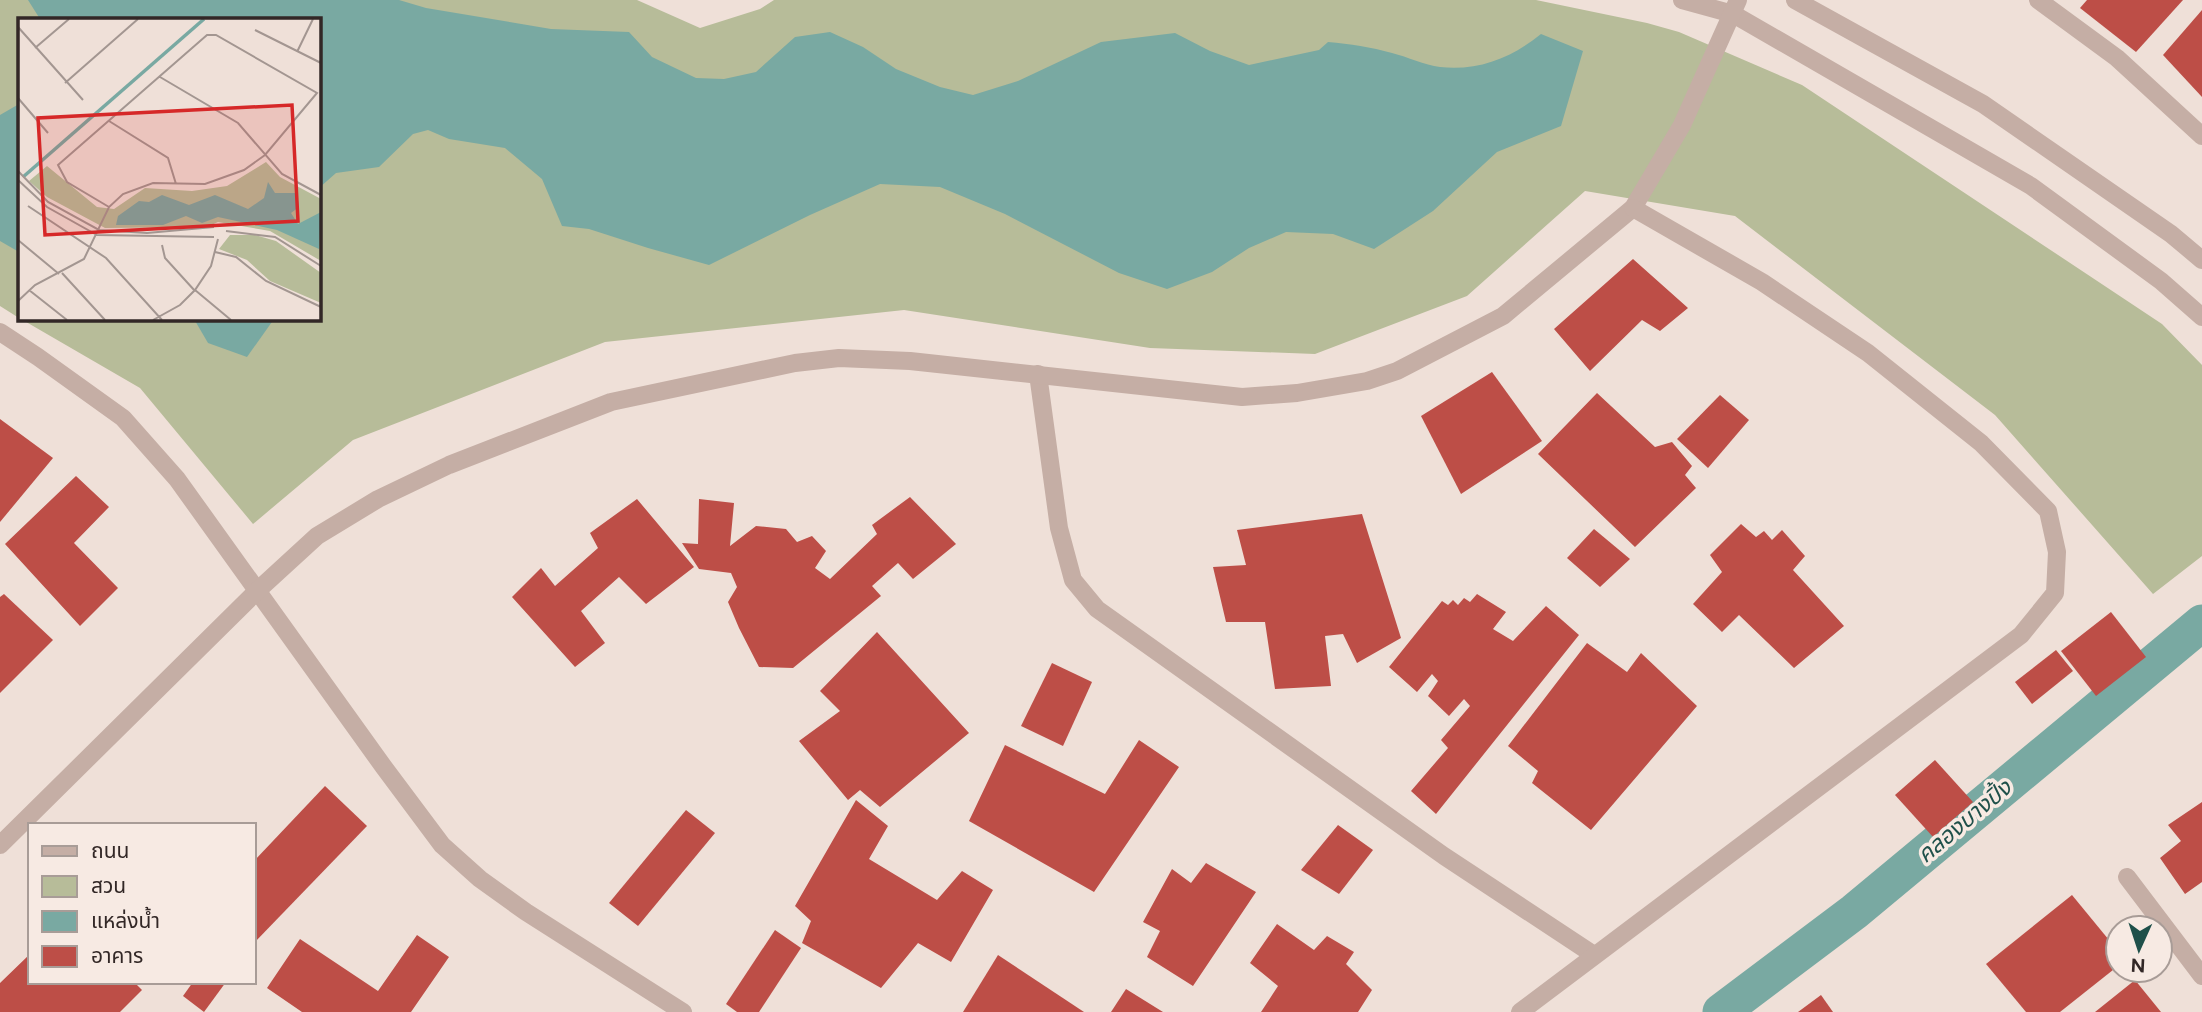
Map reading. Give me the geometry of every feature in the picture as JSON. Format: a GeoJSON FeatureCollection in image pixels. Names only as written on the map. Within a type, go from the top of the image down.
{"type":"FeatureCollection","features":[{"type":"Feature","properties":{"kind":"street"},"geometry":{"type":"LineString","coordinates":[[1682,0],[1735,7],[2031,186],[2161,281],[2202,317]]}},
{"type":"Feature","properties":{"kind":"street"},"geometry":{"type":"LineString","coordinates":[[1796,0],[1983,104],[2171,234],[2202,260]]}},
{"type":"Feature","properties":{"kind":"street"},"geometry":{"type":"LineString","coordinates":[[2038,0],[2118,58],[2202,136]]}},
{"type":"Feature","properties":{"kind":"street"},"geometry":{"type":"LineString","coordinates":[[0,845],[258,590],[317,536],[378,499],[449,466],[611,402],[795,363],[839,358],[909,361],[1242,397],[1297,393],[1367,381],[1397,371],[1503,316],[1633,208],[1682,125],[1735,7]]}},
{"type":"Feature","properties":{"kind":"street"},"geometry":{"type":"LineString","coordinates":[[1520,1012],[2021,635],[2055,593],[2057,552],[2048,511],[1981,443],[1846,338],[1762,282],[1633,208]]}},
{"type":"Feature","properties":{"kind":"street"},"geometry":{"type":"LineString","coordinates":[[0,332],[123,418],[177,479],[442,845],[480,878],[526,912],[682,1012]]}},
{"type":"Feature","properties":{"kind":"street"},"geometry":{"type":"LineString","coordinates":[[1038,374],[1059,528],[1073,580],[1097,609],[1444,856],[1594,955]]}},
{"type":"Feature","properties":{"kind":"street"},"geometry":{"type":"LineString","coordinates":[[2127,877],[2202,976]]}},
{"type":"Feature","properties":{"kind":"green space"},"geometry":{"type":"Polygon","coordinates":[[[0,0],[637,0],[700,28],[760,9],[774,0],[1536,0],[1679,32],[1802,85],[2162,324],[2202,365],[2202,556],[2153,594],[1995,415],[1735,216],[1585,191],[1467,296],[1315,354],[1150,348],[904,310],[605,342],[353,440],[253,524],[140,388],[23,320],[320,320],[320,18],[18,18],[18,317],[0,306],[0,0]]]}},
{"type":"Feature","properties":{"kind":"water"},"geometry":{"type":"Polygon","coordinates":[[[28,0],[399,0],[426,8],[551,29],[629,32],[652,57],[696,78],[724,79],[756,72],[795,37],[830,32],[863,47],[896,69],[940,87],[973,95],[1018,81],[1101,42],[1175,33],[1210,51],[1249,65],[1319,50],[1328,42],[1368,47],[1434,66],[1454,68],[1494,61],[1518,50],[1541,34],[1583,51],[1561,126],[1497,152],[1433,211],[1374,249],[1333,234],[1286,232],[1249,248],[1212,272],[1167,289],[1119,273],[1005,214],[940,187],[880,184],[709,265],[589,229],[562,226],[542,179],[505,148],[449,139],[428,130],[413,134],[379,167],[336,173],[320,187],[320,18],[39,18],[28,0]]]}},
{"type":"Feature","properties":{"kind":"water"},"geometry":{"type":"Polygon","coordinates":[[[18,105],[18,251],[0,241],[0,115],[18,105]]]}},
{"type":"Feature","properties":{"kind":"water"},"geometry":{"type":"Polygon","coordinates":[[[195,320],[273,320],[247,357],[208,343],[195,320]]]}},
{"type":"Feature","properties":{"kind":"building"},"geometry":{"type":"Polygon","coordinates":[[[2087,0],[2183,0],[2136,52],[2080,8],[2087,0]]]}},
{"type":"Feature","properties":{"kind":"building"},"geometry":{"type":"Polygon","coordinates":[[[2202,10],[2202,97],[2163,55],[2202,10]]]}},
{"type":"Feature","properties":{"kind":"building"},"geometry":{"type":"Polygon","coordinates":[[[1633,259],[1688,308],[1660,331],[1642,320],[1590,371],[1554,329],[1633,259]]]}},
{"type":"Feature","properties":{"kind":"building"},"geometry":{"type":"Polygon","coordinates":[[[1492,372],[1542,441],[1461,494],[1421,416],[1492,372]]]}},
{"type":"Feature","properties":{"kind":"building"},"geometry":{"type":"Polygon","coordinates":[[[1597,393],[1655,447],[1672,442],[1692,466],[1685,475],[1696,488],[1635,547],[1538,454],[1597,393]]]}},
{"type":"Feature","properties":{"kind":"building"},"geometry":{"type":"Polygon","coordinates":[[[1720,395],[1749,420],[1708,468],[1677,439],[1720,395]]]}},
{"type":"Feature","properties":{"kind":"building"},"geometry":{"type":"Polygon","coordinates":[[[0,419],[53,458],[0,522],[0,419]]]}},
{"type":"Feature","properties":{"kind":"building"},"geometry":{"type":"Polygon","coordinates":[[[76,476],[109,507],[74,543],[118,588],[80,626],[5,544],[76,476]]]}},
{"type":"Feature","properties":{"kind":"building"},"geometry":{"type":"Polygon","coordinates":[[[910,497],[956,544],[913,579],[898,563],[872,586],[881,596],[793,668],[759,667],[728,602],[737,587],[731,573],[699,569],[682,543],[698,544],[699,499],[734,503],[730,546],[756,526],[786,529],[797,542],[812,536],[826,551],[815,568],[830,579],[877,534],[872,525],[910,497]]]}},
{"type":"Feature","properties":{"kind":"building"},"geometry":{"type":"Polygon","coordinates":[[[637,499],[694,567],[646,604],[619,577],[581,611],[605,643],[575,667],[512,597],[541,568],[555,586],[598,548],[590,533],[637,499]]]}},
{"type":"Feature","properties":{"kind":"building"},"geometry":{"type":"Polygon","coordinates":[[[1362,514],[1401,638],[1357,663],[1343,634],[1325,636],[1331,686],[1275,689],[1265,622],[1226,622],[1213,567],[1246,565],[1237,530],[1362,514]]]}},
{"type":"Feature","properties":{"kind":"building"},"geometry":{"type":"Polygon","coordinates":[[[1741,524],[1756,537],[1764,531],[1772,540],[1782,530],[1805,556],[1793,570],[1844,626],[1794,668],[1739,615],[1722,632],[1693,604],[1722,572],[1710,555],[1741,524]]]}},
{"type":"Feature","properties":{"kind":"building"},"geometry":{"type":"Polygon","coordinates":[[[1594,529],[1630,559],[1600,587],[1567,558],[1594,529]]]}},
{"type":"Feature","properties":{"kind":"building"},"geometry":{"type":"Polygon","coordinates":[[[4,594],[53,640],[0,693],[0,597],[4,594]]]}},
{"type":"Feature","properties":{"kind":"building"},"geometry":{"type":"Polygon","coordinates":[[[1477,594],[1506,612],[1493,629],[1513,641],[1546,606],[1579,635],[1436,814],[1411,791],[1448,748],[1441,740],[1470,706],[1464,699],[1449,716],[1428,696],[1438,681],[1432,674],[1417,692],[1389,667],[1442,601],[1448,605],[1453,600],[1458,605],[1464,598],[1470,602],[1477,594]]]}},
{"type":"Feature","properties":{"kind":"building"},"geometry":{"type":"Polygon","coordinates":[[[2111,612],[2146,657],[2096,696],[2061,651],[2111,612]]]}},
{"type":"Feature","properties":{"kind":"building"},"geometry":{"type":"Polygon","coordinates":[[[877,632],[969,733],[880,807],[860,790],[848,800],[799,741],[840,711],[820,691],[877,632]]]}},
{"type":"Feature","properties":{"kind":"building"},"geometry":{"type":"Polygon","coordinates":[[[1587,643],[1627,672],[1641,653],[1697,706],[1591,830],[1532,783],[1538,771],[1508,746],[1587,643]]]}},
{"type":"Feature","properties":{"kind":"building"},"geometry":{"type":"Polygon","coordinates":[[[2056,650],[2073,671],[2032,704],[2015,682],[2056,650]]]}},
{"type":"Feature","properties":{"kind":"building"},"geometry":{"type":"Polygon","coordinates":[[[1052,663],[1092,682],[1063,746],[1021,726],[1052,663]]]}},
{"type":"Feature","properties":{"kind":"building"},"geometry":{"type":"Polygon","coordinates":[[[1139,740],[1179,767],[1094,892],[969,821],[1005,745],[1105,794],[1139,740]]]}},
{"type":"Feature","properties":{"kind":"building"},"geometry":{"type":"Polygon","coordinates":[[[1935,760],[1973,802],[1933,837],[1895,795],[1935,760]]]}},
{"type":"Feature","properties":{"kind":"building"},"geometry":{"type":"Polygon","coordinates":[[[325,786],[367,826],[256,941],[256,859],[325,786]]]}},
{"type":"Feature","properties":{"kind":"building"},"geometry":{"type":"Polygon","coordinates":[[[856,800],[888,826],[869,859],[937,900],[962,871],[993,890],[951,962],[918,943],[881,988],[802,943],[811,921],[795,906],[856,800]]]}},
{"type":"Feature","properties":{"kind":"building"},"geometry":{"type":"Polygon","coordinates":[[[2202,802],[2202,882],[2185,894],[2160,858],[2181,841],[2168,825],[2202,802]]]}},
{"type":"Feature","properties":{"kind":"building"},"geometry":{"type":"Polygon","coordinates":[[[686,810],[715,833],[638,926],[609,903],[686,810]]]}},
{"type":"Feature","properties":{"kind":"building"},"geometry":{"type":"Polygon","coordinates":[[[1338,825],[1373,850],[1339,894],[1301,870],[1338,825]]]}},
{"type":"Feature","properties":{"kind":"building"},"geometry":{"type":"Polygon","coordinates":[[[1206,863],[1256,892],[1193,986],[1147,957],[1160,931],[1143,922],[1172,869],[1191,883],[1206,863]]]}},
{"type":"Feature","properties":{"kind":"building"},"geometry":{"type":"Polygon","coordinates":[[[2072,895],[2104,934],[2104,977],[2060,1012],[2026,1012],[1986,964],[2072,895]]]}},
{"type":"Feature","properties":{"kind":"building"},"geometry":{"type":"Polygon","coordinates":[[[1277,924],[1314,950],[1327,936],[1354,952],[1346,964],[1372,990],[1358,1012],[1261,1012],[1278,986],[1250,963],[1277,924]]]}},
{"type":"Feature","properties":{"kind":"building"},"geometry":{"type":"Polygon","coordinates":[[[775,930],[801,948],[759,1012],[737,1012],[726,1004],[775,930]]]}},
{"type":"Feature","properties":{"kind":"building"},"geometry":{"type":"Polygon","coordinates":[[[417,935],[449,957],[411,1012],[302,1012],[267,988],[300,939],[378,991],[417,935]]]}},
{"type":"Feature","properties":{"kind":"building"},"geometry":{"type":"Polygon","coordinates":[[[998,955],[1084,1012],[963,1012],[998,955]]]}},
{"type":"Feature","properties":{"kind":"building"},"geometry":{"type":"Polygon","coordinates":[[[28,956],[28,984],[136,984],[142,990],[120,1012],[0,1012],[0,983],[28,956]]]}},
{"type":"Feature","properties":{"kind":"building"},"geometry":{"type":"Polygon","coordinates":[[[192,984],[225,984],[204,1012],[183,996],[192,984]]]}},
{"type":"Feature","properties":{"kind":"building"},"geometry":{"type":"Polygon","coordinates":[[[2130,984],[2138,984],[2161,1012],[2095,1012],[2130,984]]]}},
{"type":"Feature","properties":{"kind":"building"},"geometry":{"type":"Polygon","coordinates":[[[1126,989],[1163,1012],[1111,1012],[1126,989]]]}},
{"type":"Feature","properties":{"kind":"building"},"geometry":{"type":"Polygon","coordinates":[[[1821,995],[1833,1012],[1798,1012],[1821,995]]]}},
{"type":"Feature","properties":{"kind":"waterway","name":"คลองบางปิ้ง"},"geometry":{"type":"LineString","coordinates":[[1721,1012],[1854,912],[2202,623]]}}]}
